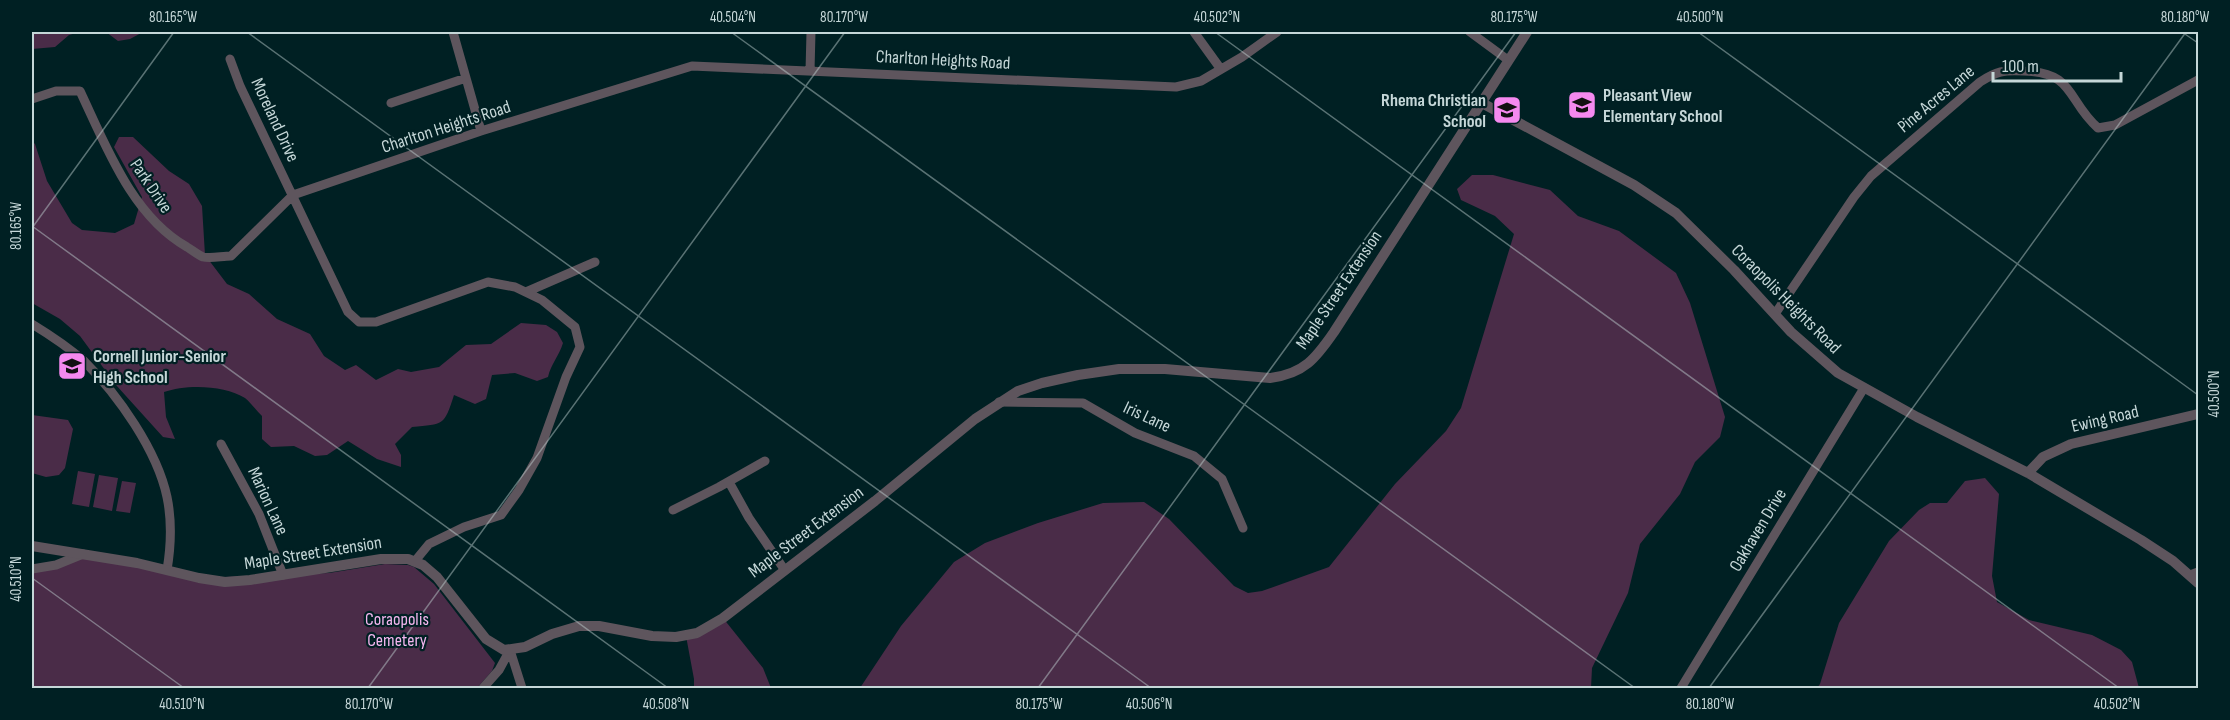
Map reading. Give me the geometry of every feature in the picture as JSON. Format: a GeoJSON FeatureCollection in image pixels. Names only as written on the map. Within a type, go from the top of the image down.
{"type":"FeatureCollection","features":[{"type":"Feature","properties":{"kind":"street"},"geometry":{"type":"LineString","coordinates":[[453,32],[481,131]]}},
{"type":"Feature","properties":{"kind":"street"},"geometry":{"type":"LineString","coordinates":[[810,71],[811,32]]}},
{"type":"Feature","properties":{"kind":"street"},"geometry":{"type":"LineString","coordinates":[[1194,32],[1220,68]]}},
{"type":"Feature","properties":{"kind":"street","name":"Charlton Heights Road"},"geometry":{"type":"LineString","coordinates":[[292,195],[481,131],[692,66],[1176,87],[1201,81],[1242,57],[1277,32]]}},
{"type":"Feature","properties":{"kind":"street"},"geometry":{"type":"LineString","coordinates":[[1470,32],[1508,60]]}},
{"type":"Feature","properties":{"kind":"street","name":"Maple Street Extension"},"geometry":{"type":"LineString","coordinates":[[510,650],[525,647],[552,634],[579,626],[600,626],[664,637],[697,633],[723,618],[999,402],[1030,386],[1104,370],[1165,369],[1259,378],[1283,376],[1297,371],[1310,363],[1328,341],[1527,32]]}},
{"type":"Feature","properties":{"kind":"street","name":"Moreland Drive"},"geometry":{"type":"LineString","coordinates":[[230,59],[240,86],[292,195]]}},
{"type":"Feature","properties":{"kind":"street","name":"Pine Acres Lane"},"geometry":{"type":"LineString","coordinates":[[1774,314],[1854,197],[1871,176],[1980,82],[1995,72],[2031,71],[2055,76],[2067,86],[2092,123],[2098,128],[2115,125],[2199,80]]}},
{"type":"Feature","properties":{"kind":"street"},"geometry":{"type":"LineString","coordinates":[[391,103],[466,78]]}},
{"type":"Feature","properties":{"kind":"street","name":"Park Drive"},"geometry":{"type":"LineString","coordinates":[[32,99],[56,91],[80,91],[136,199],[153,222],[179,243],[204,257],[231,256],[292,195]]}},
{"type":"Feature","properties":{"kind":"street","name":"Coraopolis Heights Road"},"geometry":{"type":"LineString","coordinates":[[1482,103],[1634,185],[1676,213],[1734,270],[1774,314],[1821,360],[1838,373],[2028,473],[2194,573],[2199,583]]}},
{"type":"Feature","properties":{"kind":"street"},"geometry":{"type":"LineString","coordinates":[[292,195],[348,312],[358,322],[376,322],[488,282],[515,287],[542,300],[575,327],[580,347],[566,378],[537,458],[519,490],[501,514],[464,527],[429,544],[415,561],[430,570],[444,584],[486,639],[498,648],[510,650]]}},
{"type":"Feature","properties":{"kind":"street"},"geometry":{"type":"LineString","coordinates":[[526,292],[595,262]]}},
{"type":"Feature","properties":{"kind":"street"},"geometry":{"type":"LineString","coordinates":[[32,324],[83,361],[102,381],[137,428],[163,480],[167,497],[170,535],[167,570]]}},
{"type":"Feature","properties":{"kind":"street","name":"Oakhaven Drive"},"geometry":{"type":"LineString","coordinates":[[1681,688],[1864,388]]}},
{"type":"Feature","properties":{"kind":"street","name":"Iris Lane"},"geometry":{"type":"LineString","coordinates":[[999,402],[1083,403],[1135,433],[1194,456],[1222,479],[1243,528]]}},
{"type":"Feature","properties":{"kind":"street","name":"Ewing Road"},"geometry":{"type":"LineString","coordinates":[[2028,473],[2043,457],[2071,444],[2199,414]]}},
{"type":"Feature","properties":{"kind":"street","name":"Marion Lane"},"geometry":{"type":"LineString","coordinates":[[221,444],[259,514],[283,575]]}},
{"type":"Feature","properties":{"kind":"street"},"geometry":{"type":"LineString","coordinates":[[673,510],[765,461]]}},
{"type":"Feature","properties":{"kind":"street"},"geometry":{"type":"LineString","coordinates":[[729,482],[752,523],[784,569]]}},
{"type":"Feature","properties":{"kind":"street","name":"Maple Street Extension"},"geometry":{"type":"LineString","coordinates":[[32,546],[167,570],[199,579],[225,582],[381,559],[399,558],[415,561]]}},
{"type":"Feature","properties":{"kind":"street"},"geometry":{"type":"LineString","coordinates":[[32,569],[56,565],[83,554]]}},
{"type":"Feature","properties":{"kind":"street"},"geometry":{"type":"LineString","coordinates":[[483,688],[499,670],[510,650]]}},
{"type":"Feature","properties":{"kind":"street"},"geometry":{"type":"LineString","coordinates":[[510,650],[522,688]]}},
{"type":"Feature","properties":{"kind":"green space"},"geometry":{"type":"Polygon","coordinates":[[[32,32],[80,32],[69,35],[55,47],[32,49],[32,32]]]}},
{"type":"Feature","properties":{"kind":"green space"},"geometry":{"type":"Polygon","coordinates":[[[106,32],[143,32],[130,39],[118,41],[106,32]]]}},
{"type":"Feature","properties":{"kind":"green space"},"geometry":{"type":"Polygon","coordinates":[[[119,137],[133,137],[169,171],[189,184],[202,206],[205,255],[227,284],[249,294],[277,319],[310,334],[324,356],[345,370],[356,365],[376,380],[398,369],[411,372],[439,367],[466,345],[491,344],[521,323],[546,325],[557,332],[563,343],[548,377],[537,381],[515,373],[492,375],[486,399],[475,404],[454,395],[448,413],[441,422],[412,427],[395,444],[401,455],[401,467],[377,459],[348,441],[327,455],[315,456],[294,446],[271,447],[262,439],[262,416],[251,404],[237,394],[216,388],[194,387],[164,392],[166,417],[175,439],[163,437],[116,385],[80,336],[60,319],[32,303],[32,141],[47,181],[72,223],[82,230],[115,233],[134,224],[142,197],[114,147],[119,137]]]}},
{"type":"Feature","properties":{"kind":"green space"},"geometry":{"type":"Polygon","coordinates":[[[1472,175],[1493,175],[1550,190],[1578,216],[1619,231],[1676,273],[1690,303],[1725,417],[1720,437],[1695,462],[1680,494],[1640,544],[1628,593],[1592,668],[1591,688],[860,688],[901,626],[954,562],[985,543],[1038,523],[1103,503],[1144,502],[1169,519],[1234,586],[1248,593],[1262,591],[1329,567],[1395,484],[1446,431],[1461,408],[1514,234],[1495,216],[1461,200],[1457,189],[1472,175]]]}},
{"type":"Feature","properties":{"kind":"green space"},"geometry":{"type":"Polygon","coordinates":[[[32,415],[68,420],[73,429],[65,468],[59,475],[46,477],[32,473],[32,415]]]}},
{"type":"Feature","properties":{"kind":"green space"},"geometry":{"type":"Polygon","coordinates":[[[78,471],[95,474],[89,507],[72,504],[78,471]]]}},
{"type":"Feature","properties":{"kind":"green space"},"geometry":{"type":"Polygon","coordinates":[[[99,475],[118,478],[112,511],[93,507],[99,475]]]}},
{"type":"Feature","properties":{"kind":"green space"},"geometry":{"type":"Polygon","coordinates":[[[1985,478],[1999,494],[1992,576],[1997,602],[2029,620],[2092,635],[2121,650],[2132,662],[2139,688],[1817,688],[1839,623],[1889,541],[1919,510],[1930,503],[1947,503],[1965,481],[1985,478]]]}},
{"type":"Feature","properties":{"kind":"green space"},"geometry":{"type":"Polygon","coordinates":[[[122,481],[136,483],[130,513],[116,511],[122,481]]]}},
{"type":"Feature","properties":{"kind":"green space","name":"Coraopolis Cemetery"},"geometry":{"type":"Polygon","coordinates":[[[83,554],[199,578],[329,573],[385,564],[408,565],[414,567],[434,584],[495,663],[492,671],[477,688],[32,688],[32,569],[83,554]]]}},
{"type":"Feature","properties":{"kind":"green space"},"geometry":{"type":"Polygon","coordinates":[[[723,618],[763,668],[771,688],[694,688],[686,636],[723,618]]]}},
{"type":"Feature","properties":{"kind":"place","name":"Pleasant View Elementary School"},"geometry":{"type":"Point","coordinates":[1582,105]}},
{"type":"Feature","properties":{"kind":"place","name":"Rhema Christian School"},"geometry":{"type":"Point","coordinates":[1507,110]}},
{"type":"Feature","properties":{"kind":"place","name":"Cornell Junior-Senior High School"},"geometry":{"type":"Point","coordinates":[72,366]}}]}
